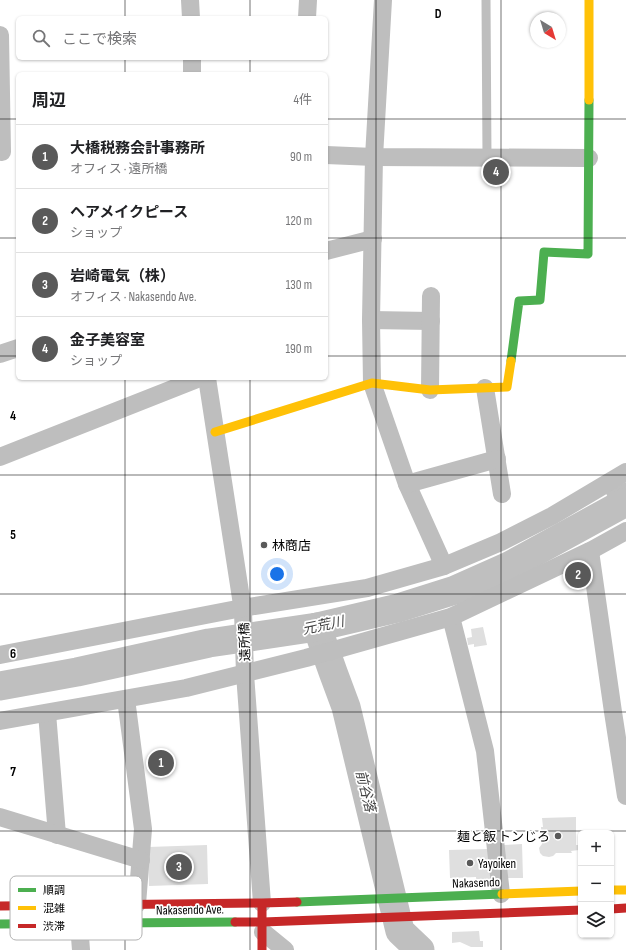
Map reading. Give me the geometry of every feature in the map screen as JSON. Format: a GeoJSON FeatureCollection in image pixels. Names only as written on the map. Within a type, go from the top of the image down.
{"type":"FeatureCollection","features":[{"type":"Feature","properties":{"kind":"main road"},"geometry":{"type":"LineString","coordinates":[[215,432],[372,383],[430,390],[507,386],[519,301],[540,300],[544,252],[588,254],[589,0]]}},
{"type":"Feature","properties":{"kind":"main road"},"geometry":{"type":"LineString","coordinates":[[614,890],[626,890]]}},
{"type":"Feature","properties":{"kind":"main road","name":"Nakasendo"},"geometry":{"type":"LineString","coordinates":[[371,899],[578,891]]}},
{"type":"Feature","properties":{"kind":"main road","name":"Nakasendo Ave."},"geometry":{"type":"LineString","coordinates":[[142,904],[262,903],[371,899]]}},
{"type":"Feature","properties":{"kind":"main road"},"geometry":{"type":"LineString","coordinates":[[262,903],[262,950]]}},
{"type":"Feature","properties":{"kind":"main road","name":"Nakasendo Ave."},"geometry":{"type":"LineString","coordinates":[[0,906],[10,906]]}},
{"type":"Feature","properties":{"kind":"main road"},"geometry":{"type":"LineString","coordinates":[[614,909],[626,908]]}},
{"type":"Feature","properties":{"kind":"main road","name":"Nakasendo Ave."},"geometry":{"type":"LineString","coordinates":[[142,925],[263,927],[380,917],[578,910]]}},
{"type":"Feature","properties":{"kind":"street"},"geometry":{"type":"LineString","coordinates":[[190,0],[191,16]]}},
{"type":"Feature","properties":{"kind":"street"},"geometry":{"type":"LineString","coordinates":[[307,16],[308,0]]}},
{"type":"Feature","properties":{"kind":"street"},"geometry":{"type":"LineString","coordinates":[[383,0],[374,157],[372,383],[407,484],[444,566]]}},
{"type":"Feature","properties":{"kind":"street"},"geometry":{"type":"LineString","coordinates":[[0,35],[6,152]]}},
{"type":"Feature","properties":{"kind":"street"},"geometry":{"type":"LineString","coordinates":[[192,60],[192,72]]}},
{"type":"Feature","properties":{"kind":"street"},"geometry":{"type":"LineString","coordinates":[[328,155],[374,157],[589,158]]}},
{"type":"Feature","properties":{"kind":"street"},"geometry":{"type":"LineString","coordinates":[[328,250],[373,239]]}},
{"type":"Feature","properties":{"kind":"street"},"geometry":{"type":"LineString","coordinates":[[430,390],[431,296]]}},
{"type":"Feature","properties":{"kind":"street"},"geometry":{"type":"LineString","coordinates":[[372,320],[431,321]]}},
{"type":"Feature","properties":{"kind":"street"},"geometry":{"type":"LineString","coordinates":[[0,354],[16,349]]}},
{"type":"Feature","properties":{"kind":"street"},"geometry":{"type":"LineString","coordinates":[[0,457],[195,380]]}},
{"type":"Feature","properties":{"kind":"street","name":"遠所橋"},"geometry":{"type":"LineString","coordinates":[[207,380],[243,610],[245,674],[262,903]]}},
{"type":"Feature","properties":{"kind":"street"},"geometry":{"type":"LineString","coordinates":[[485,388],[502,494]]}},
{"type":"Feature","properties":{"kind":"street"},"geometry":{"type":"LineString","coordinates":[[407,484],[497,459]]}},
{"type":"Feature","properties":{"kind":"street"},"geometry":{"type":"LineString","coordinates":[[0,655],[367,588],[444,566],[501,542],[545,519],[626,472]]}},
{"type":"Feature","properties":{"kind":"street"},"geometry":{"type":"LineString","coordinates":[[0,722],[186,688],[306,658],[451,617],[590,551],[626,531]]}},
{"type":"Feature","properties":{"kind":"street"},"geometry":{"type":"LineString","coordinates":[[590,551],[619,709],[626,796]]}},
{"type":"Feature","properties":{"kind":"street"},"geometry":{"type":"LineString","coordinates":[[451,617],[485,751],[501,894]]}},
{"type":"Feature","properties":{"kind":"street"},"geometry":{"type":"LineString","coordinates":[[126,699],[143,829],[140,876]]}},
{"type":"Feature","properties":{"kind":"street"},"geometry":{"type":"LineString","coordinates":[[47,713],[57,835]]}},
{"type":"Feature","properties":{"kind":"street"},"geometry":{"type":"LineString","coordinates":[[0,818],[141,860]]}},
{"type":"Feature","properties":{"kind":"street"},"geometry":{"type":"LineString","coordinates":[[263,927],[285,950]]}},
{"type":"Feature","properties":{"kind":"street"},"geometry":{"type":"LineString","coordinates":[[80,940],[81,950]]}},
{"type":"Feature","properties":{"kind":"lane"},"geometry":{"type":"LineString","coordinates":[[486,0],[487,157]]}},
{"type":"Feature","properties":{"kind":"building"},"geometry":{"type":"Polygon","coordinates":[[[585,567],[587,580],[571,582],[570,571],[575,568],[585,567]]]}},
{"type":"Feature","properties":{"kind":"building"},"geometry":{"type":"Polygon","coordinates":[[[483,627],[487,645],[474,647],[474,644],[468,645],[467,638],[472,637],[471,629],[483,627]]]}},
{"type":"Feature","properties":{"kind":"building"},"geometry":{"type":"Polygon","coordinates":[[[576,817],[576,845],[578,845],[578,850],[571,851],[572,853],[556,853],[549,857],[543,856],[540,853],[539,848],[542,844],[542,818],[576,817]]]}},
{"type":"Feature","properties":{"kind":"building"},"geometry":{"type":"Polygon","coordinates":[[[522,844],[523,878],[504,878],[503,845],[522,844]]]}},
{"type":"Feature","properties":{"kind":"building"},"geometry":{"type":"Polygon","coordinates":[[[207,845],[208,884],[149,886],[148,847],[207,845]]]}},
{"type":"Feature","properties":{"kind":"building"},"geometry":{"type":"Polygon","coordinates":[[[489,849],[490,879],[476,879],[476,877],[450,878],[449,850],[489,849]]]}},
{"type":"Feature","properties":{"kind":"building"},"geometry":{"type":"Polygon","coordinates":[[[479,931],[480,941],[483,941],[483,947],[471,947],[460,942],[452,943],[452,932],[479,931]]]}},
{"type":"Feature","properties":{"kind":"waterway"},"geometry":{"type":"LineString","coordinates":[[609,494],[626,485]]}},
{"type":"Feature","properties":{"kind":"waterway","name":"元荒川"},"geometry":{"type":"LineString","coordinates":[[0,686],[77,672],[209,643],[317,627],[398,608],[455,590],[509,566],[626,502]]}},
{"type":"Feature","properties":{"kind":"waterway","name":"前谷落"},"geometry":{"type":"LineString","coordinates":[[317,627],[346,707],[400,931],[420,950]]}},
{"type":"Feature","properties":{"kind":"traffic: fast"},"geometry":{"type":"LineString","coordinates":[[511,361],[519,301],[540,300],[544,252],[588,254],[589,100]]}},
{"type":"Feature","properties":{"kind":"traffic: fast"},"geometry":{"type":"LineString","coordinates":[[297,902],[502,894]]}},
{"type":"Feature","properties":{"kind":"traffic: fast"},"geometry":{"type":"LineString","coordinates":[[142,923],[235,922]]}},
{"type":"Feature","properties":{"kind":"traffic: fast"},"geometry":{"type":"LineString","coordinates":[[0,924],[10,924]]}},
{"type":"Feature","properties":{"kind":"traffic: slow"},"geometry":{"type":"LineString","coordinates":[[589,0],[589,100]]}},
{"type":"Feature","properties":{"kind":"traffic: slow"},"geometry":{"type":"LineString","coordinates":[[215,432],[372,383],[430,390],[507,387],[511,361]]}},
{"type":"Feature","properties":{"kind":"traffic: slow"},"geometry":{"type":"LineString","coordinates":[[614,890],[626,890]]}},
{"type":"Feature","properties":{"kind":"traffic: slow"},"geometry":{"type":"LineString","coordinates":[[502,894],[578,891]]}},
{"type":"Feature","properties":{"kind":"traffic: jam"},"geometry":{"type":"LineString","coordinates":[[142,904],[297,902]]}},
{"type":"Feature","properties":{"kind":"traffic: jam"},"geometry":{"type":"LineString","coordinates":[[262,904],[262,950]]}},
{"type":"Feature","properties":{"kind":"traffic: jam"},"geometry":{"type":"LineString","coordinates":[[0,906],[10,906]]}},
{"type":"Feature","properties":{"kind":"traffic: jam"},"geometry":{"type":"LineString","coordinates":[[614,909],[626,908]]}},
{"type":"Feature","properties":{"kind":"traffic: jam"},"geometry":{"type":"LineString","coordinates":[[235,922],[578,910]]}},
{"type":"Feature","properties":{"kind":"place","name":"金子美容室"},"geometry":{"type":"Point","coordinates":[496,172]}},
{"type":"Feature","properties":{"kind":"place","name":"林商店"},"geometry":{"type":"Point","coordinates":[264,545]}},
{"type":"Feature","properties":{"kind":"place","name":"ヘアメイクピース"},"geometry":{"type":"Point","coordinates":[578,575]}},
{"type":"Feature","properties":{"kind":"place","name":"大橋税務会計事務所"},"geometry":{"type":"Point","coordinates":[161,763]}},
{"type":"Feature","properties":{"kind":"place","name":"麺と飯 トンじろ"},"geometry":{"type":"Point","coordinates":[558,836]}},
{"type":"Feature","properties":{"kind":"place","name":"Yayoiken"},"geometry":{"type":"Point","coordinates":[470,863]}},
{"type":"Feature","properties":{"kind":"place","name":"岩崎電気（株）"},"geometry":{"type":"Point","coordinates":[179,867]}}]}
